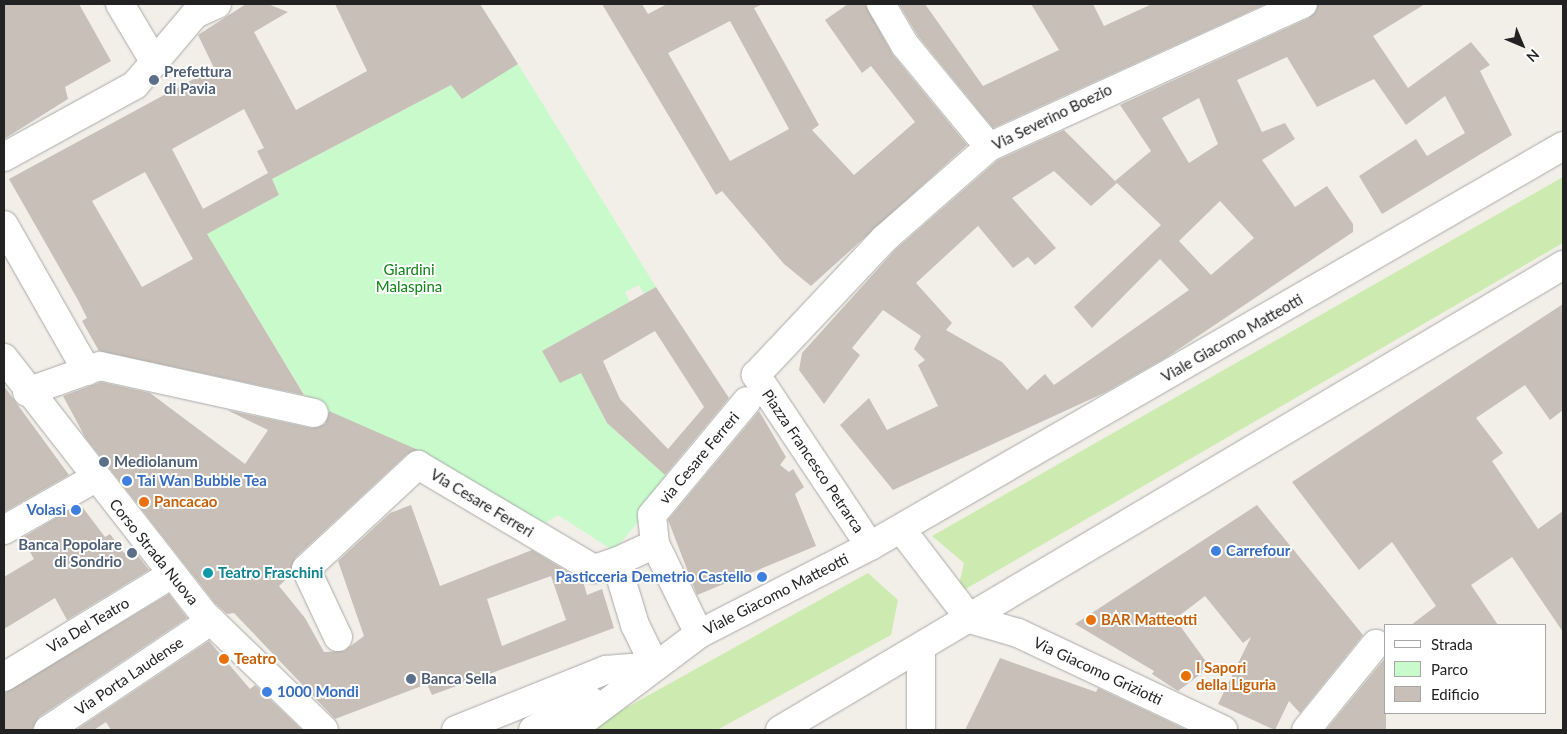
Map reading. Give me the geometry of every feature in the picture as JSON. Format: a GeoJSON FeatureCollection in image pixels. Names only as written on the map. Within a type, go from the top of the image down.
{"type":"FeatureCollection","features":[{"type":"Feature","properties":{"kind":"street"},"geometry":{"type":"LineString","coordinates":[[120,4],[154,61]]}},
{"type":"Feature","properties":{"kind":"street"},"geometry":{"type":"LineString","coordinates":[[4,157],[135,85],[195,14],[217,4]]}},
{"type":"Feature","properties":{"kind":"street"},"geometry":{"type":"LineString","coordinates":[[881,4],[905,45],[989,147]]}},
{"type":"Feature","properties":{"kind":"street","name":"Via Severino Boezio"},"geometry":{"type":"LineString","coordinates":[[778,354],[884,239],[989,147],[1303,4]]}},
{"type":"Feature","properties":{"kind":"street","name":"Viale Giacomo Matteotti"},"geometry":{"type":"LineString","coordinates":[[571,730],[699,634],[901,529],[1563,146]]}},
{"type":"Feature","properties":{"kind":"street"},"geometry":{"type":"LineString","coordinates":[[4,225],[87,371]]}},
{"type":"Feature","properties":{"kind":"street"},"geometry":{"type":"LineString","coordinates":[[780,730],[921,649],[1563,265]]}},
{"type":"Feature","properties":{"kind":"street","name":"Piazza Francesco Petrarca"},"geometry":{"type":"LineString","coordinates":[[778,354],[756,375],[870,546]]}},
{"type":"Feature","properties":{"kind":"street"},"geometry":{"type":"LineString","coordinates":[[13,378],[87,371],[100,366],[314,414]]}},
{"type":"Feature","properties":{"kind":"street","name":"Corso Strada Nuova"},"geometry":{"type":"LineString","coordinates":[[13,378],[211,621],[324,730]]}},
{"type":"Feature","properties":{"kind":"street","name":"via Cesare Ferreri"},"geometry":{"type":"LineString","coordinates":[[654,544],[652,515],[747,401]]}},
{"type":"Feature","properties":{"kind":"street","name":"Via Cesare Ferreri"},"geometry":{"type":"LineString","coordinates":[[338,637],[306,569],[418,465],[594,569],[616,562]]}},
{"type":"Feature","properties":{"kind":"street"},"geometry":{"type":"LineString","coordinates":[[4,530],[95,478]]}},
{"type":"Feature","properties":{"kind":"street"},"geometry":{"type":"LineString","coordinates":[[901,529],[970,619]]}},
{"type":"Feature","properties":{"kind":"street"},"geometry":{"type":"LineString","coordinates":[[456,730],[606,670],[655,666],[635,625],[616,562],[654,544],[699,634]]}},
{"type":"Feature","properties":{"kind":"street","name":"Via Del Teatro"},"geometry":{"type":"LineString","coordinates":[[4,677],[172,574]]}},
{"type":"Feature","properties":{"kind":"street","name":"Via Giacomo Griziotti"},"geometry":{"type":"LineString","coordinates":[[970,619],[1018,633],[1223,730]]}},
{"type":"Feature","properties":{"kind":"street","name":"Via Porta Laudense"},"geometry":{"type":"LineString","coordinates":[[48,730],[211,621]]}},
{"type":"Feature","properties":{"kind":"street"},"geometry":{"type":"LineString","coordinates":[[1306,730],[1376,644]]}},
{"type":"Feature","properties":{"kind":"street"},"geometry":{"type":"LineString","coordinates":[[921,649],[921,730]]}},
{"type":"Feature","properties":{"kind":"street","name":"Viale Giacomo Matteotti"},"geometry":{"type":"LineString","coordinates":[[533,730],[655,666]]}},
{"type":"Feature","properties":{"kind":"green space","name":"Giardini Malaspina"},"geometry":{"type":"Polygon","coordinates":[[[518,64],[656,287],[644,294],[639,285],[625,292],[630,302],[542,351],[560,382],[581,372],[607,423],[672,481],[614,551],[558,515],[537,528],[413,448],[311,406],[207,234],[279,195],[272,179],[451,85],[518,64]]]}},
{"type":"Feature","properties":{"kind":"green space"},"geometry":{"type":"Polygon","coordinates":[[[1563,177],[1563,243],[957,594],[964,563],[932,536],[1563,177]]]}},
{"type":"Feature","properties":{"kind":"green space"},"geometry":{"type":"Polygon","coordinates":[[[868,573],[898,600],[891,635],[717,730],[586,730],[868,573]]]}},
{"type":"Feature","properties":{"kind":"building"},"geometry":{"type":"Polygon","coordinates":[[[4,4],[79,4],[111,61],[65,87],[68,99],[4,139],[4,4]]]}},
{"type":"Feature","properties":{"kind":"building"},"geometry":{"type":"Polygon","coordinates":[[[246,4],[268,4],[288,12],[254,32],[296,110],[367,71],[335,4],[480,4],[518,64],[462,99],[451,85],[272,179],[279,195],[207,234],[304,395],[99,351],[82,321],[87,318],[78,300],[9,179],[214,68],[198,35],[246,4]],[[244,109],[172,149],[203,209],[268,173],[257,151],[264,148],[244,109]],[[145,172],[92,201],[142,287],[193,259],[145,172]]]}},
{"type":"Feature","properties":{"kind":"building"},"geometry":{"type":"Polygon","coordinates":[[[602,4],[642,4],[648,14],[667,4],[763,4],[754,8],[819,125],[812,130],[854,175],[915,122],[871,66],[862,73],[825,20],[848,4],[865,4],[893,55],[967,145],[811,286],[784,264],[722,191],[716,195],[602,4]],[[730,21],[668,53],[730,161],[789,129],[730,21]]]}},
{"type":"Feature","properties":{"kind":"building"},"geometry":{"type":"Polygon","coordinates":[[[899,4],[925,4],[983,86],[1059,50],[1031,4],[1093,4],[1104,26],[1152,4],[1266,4],[993,128],[918,36],[899,4]]]}},
{"type":"Feature","properties":{"kind":"building"},"geometry":{"type":"Polygon","coordinates":[[[1318,4],[1425,4],[1373,36],[1408,88],[1471,42],[1490,65],[1480,71],[1512,135],[1382,214],[1359,176],[1416,139],[1427,156],[1465,133],[1445,96],[1406,125],[1374,79],[1317,107],[1287,57],[1237,80],[1262,132],[1285,123],[1295,139],[1262,160],[1295,207],[1327,186],[1353,224],[1353,232],[1167,357],[1104,393],[893,490],[840,425],[869,398],[887,430],[938,406],[918,365],[925,360],[914,349],[921,336],[883,310],[852,348],[860,355],[824,404],[799,370],[802,353],[895,250],[998,160],[1064,130],[1115,181],[1151,151],[1120,105],[1309,18],[1318,4]],[[1199,98],[1162,118],[1189,163],[1218,144],[1199,98]],[[1054,171],[1012,198],[1056,248],[1035,265],[1028,257],[1013,268],[978,226],[916,283],[952,323],[946,330],[1002,362],[1027,390],[1045,374],[1054,385],[1189,290],[1160,259],[1092,328],[1074,307],[1161,225],[1117,183],[1091,206],[1054,171]],[[1220,201],[1179,241],[1211,275],[1254,238],[1220,201]]]}},
{"type":"Feature","properties":{"kind":"building"},"geometry":{"type":"Polygon","coordinates":[[[656,287],[729,398],[665,475],[607,423],[581,373],[560,383],[542,351],[656,287]],[[655,331],[603,361],[620,399],[668,449],[704,407],[655,331]]]}},
{"type":"Feature","properties":{"kind":"building"},"geometry":{"type":"Polygon","coordinates":[[[1563,304],[1563,410],[1550,420],[1525,385],[1476,418],[1503,453],[1492,461],[1538,529],[1563,511],[1563,632],[1512,557],[1471,585],[1497,624],[1412,624],[1436,606],[1392,542],[1359,570],[1292,482],[1563,304]]]}},
{"type":"Feature","properties":{"kind":"building"},"geometry":{"type":"Polygon","coordinates":[[[101,382],[150,393],[245,464],[268,430],[227,410],[311,428],[325,424],[329,411],[418,450],[407,454],[295,558],[292,574],[279,586],[305,618],[324,652],[344,651],[364,636],[338,561],[390,513],[411,505],[440,586],[532,550],[583,581],[587,595],[602,589],[614,628],[432,695],[427,684],[335,719],[234,613],[227,614],[215,603],[85,437],[63,396],[101,382]],[[551,576],[487,599],[502,646],[566,620],[551,576]]]}},
{"type":"Feature","properties":{"kind":"building"},"geometry":{"type":"Polygon","coordinates":[[[4,386],[69,475],[4,512],[4,386]]]}},
{"type":"Feature","properties":{"kind":"building"},"geometry":{"type":"Polygon","coordinates":[[[759,411],[786,457],[780,465],[789,472],[793,469],[804,487],[795,494],[816,546],[697,595],[668,520],[759,411]]]}},
{"type":"Feature","properties":{"kind":"building"},"geometry":{"type":"Polygon","coordinates":[[[80,504],[105,537],[110,534],[124,553],[132,548],[149,570],[67,620],[55,598],[4,629],[4,577],[34,559],[22,538],[80,504]]]}},
{"type":"Feature","properties":{"kind":"building"},"geometry":{"type":"Polygon","coordinates":[[[1257,505],[1363,635],[1300,713],[1289,701],[1275,730],[1218,704],[1251,637],[1243,643],[1205,596],[1175,619],[1210,667],[1178,691],[1152,674],[1154,671],[1075,624],[1257,505]]]}},
{"type":"Feature","properties":{"kind":"building"},"geometry":{"type":"Polygon","coordinates":[[[169,594],[187,618],[39,717],[32,730],[4,730],[4,693],[169,594]]]}},
{"type":"Feature","properties":{"kind":"building"},"geometry":{"type":"Polygon","coordinates":[[[209,641],[250,689],[255,685],[302,730],[111,730],[106,722],[94,730],[76,730],[209,641]]]}},
{"type":"Feature","properties":{"kind":"building"},"geometry":{"type":"Polygon","coordinates":[[[1000,658],[1096,692],[1098,688],[1187,730],[965,730],[1000,658]]]}},
{"type":"Feature","properties":{"kind":"building"},"geometry":{"type":"Polygon","coordinates":[[[1384,659],[1384,714],[1386,714],[1386,730],[1326,730],[1384,659]]]}},
{"type":"Feature","properties":{"kind":"place","name":"Prefettura di Pavia"},"geometry":{"type":"Point","coordinates":[154,80]}},
{"type":"Feature","properties":{"kind":"place","name":"Mediolanum"},"geometry":{"type":"Point","coordinates":[104,462]}},
{"type":"Feature","properties":{"kind":"place","name":"Tai Wan Bubble Tea"},"geometry":{"type":"Point","coordinates":[127,481]}},
{"type":"Feature","properties":{"kind":"place","name":"Pancacao"},"geometry":{"type":"Point","coordinates":[144,502]}},
{"type":"Feature","properties":{"kind":"place","name":"Volasì"},"geometry":{"type":"Point","coordinates":[76,510]}},
{"type":"Feature","properties":{"kind":"place","name":"Carrefour"},"geometry":{"type":"Point","coordinates":[1216,551]}},
{"type":"Feature","properties":{"kind":"place","name":"Banca Popolare di Sondrio"},"geometry":{"type":"Point","coordinates":[132,553]}},
{"type":"Feature","properties":{"kind":"place","name":"Teatro Fraschini"},"geometry":{"type":"Point","coordinates":[208,573]}},
{"type":"Feature","properties":{"kind":"place","name":"Pasticceria Demetrio Castello"},"geometry":{"type":"Point","coordinates":[762,577]}},
{"type":"Feature","properties":{"kind":"place","name":"BAR Matteotti"},"geometry":{"type":"Point","coordinates":[1091,620]}},
{"type":"Feature","properties":{"kind":"place","name":"Teatro"},"geometry":{"type":"Point","coordinates":[224,659]}},
{"type":"Feature","properties":{"kind":"place","name":"I Sapori della Liguria"},"geometry":{"type":"Point","coordinates":[1186,676]}},
{"type":"Feature","properties":{"kind":"place","name":"Banca Sella"},"geometry":{"type":"Point","coordinates":[411,679]}},
{"type":"Feature","properties":{"kind":"place","name":"1000 Mondi"},"geometry":{"type":"Point","coordinates":[267,692]}}]}
